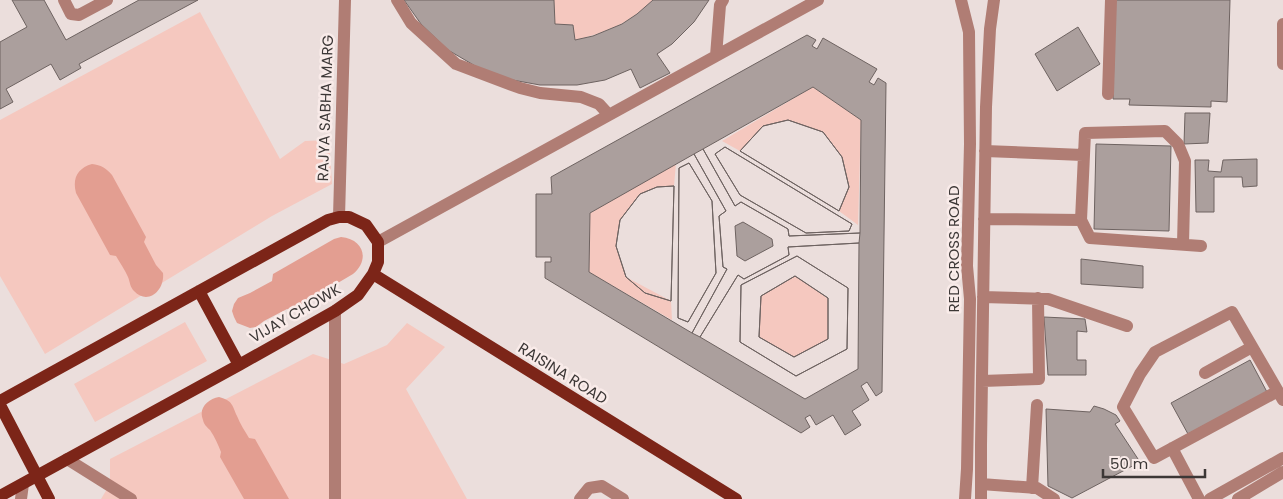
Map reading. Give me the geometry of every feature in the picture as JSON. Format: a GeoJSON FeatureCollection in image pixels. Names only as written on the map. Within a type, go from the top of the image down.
{"type":"FeatureCollection","features":[{"type":"Feature","properties":{"kind":"main road"},"geometry":{"type":"LineString","coordinates":[[0,400],[328,220],[349,217],[366,225],[378,242]]}},
{"type":"Feature","properties":{"kind":"main road","name":"VIJAY CHOWK"},"geometry":{"type":"LineString","coordinates":[[0,496],[239,365],[358,296],[373,274],[378,262],[378,242]]}},
{"type":"Feature","properties":{"kind":"main road","name":"RAISINA ROAD"},"geometry":{"type":"LineString","coordinates":[[373,274],[736,499]]}},
{"type":"Feature","properties":{"kind":"main road"},"geometry":{"type":"LineString","coordinates":[[199,291],[239,365]]}},
{"type":"Feature","properties":{"kind":"main road"},"geometry":{"type":"LineString","coordinates":[[0,405],[49,499]]}},
{"type":"Feature","properties":{"kind":"street"},"geometry":{"type":"LineString","coordinates":[[64,0],[71,14],[79,15],[107,0]]}},
{"type":"Feature","properties":{"kind":"street","name":"RAJYA SABHA MARG"},"geometry":{"type":"LineString","coordinates":[[339,217],[344,0]]}},
{"type":"Feature","properties":{"kind":"street"},"geometry":{"type":"LineString","coordinates":[[397,0],[411,23],[456,64],[520,88],[540,93],[581,97],[599,104],[609,115]]}},
{"type":"Feature","properties":{"kind":"street"},"geometry":{"type":"LineString","coordinates":[[716,56],[720,5],[723,0]]}},
{"type":"Feature","properties":{"kind":"street"},"geometry":{"type":"LineString","coordinates":[[378,242],[818,0]]}},
{"type":"Feature","properties":{"kind":"street","name":"RED CROSS ROAD"},"geometry":{"type":"LineString","coordinates":[[961,0],[969,32],[970,144],[968,469],[965,499]]}},
{"type":"Feature","properties":{"kind":"street","name":"RED CROSS ROAD"},"geometry":{"type":"LineString","coordinates":[[981,499],[985,151],[990,39],[994,0]]}},
{"type":"Feature","properties":{"kind":"street"},"geometry":{"type":"LineString","coordinates":[[1108,94],[1111,0]]}},
{"type":"Feature","properties":{"kind":"street"},"geometry":{"type":"LineString","coordinates":[[1283,24],[1283,64]]}},
{"type":"Feature","properties":{"kind":"street"},"geometry":{"type":"LineString","coordinates":[[1183,244],[1185,161],[1178,144],[1165,131],[1085,133],[1081,220],[1090,238],[1201,246]]}},
{"type":"Feature","properties":{"kind":"street"},"geometry":{"type":"LineString","coordinates":[[985,151],[1084,154]]}},
{"type":"Feature","properties":{"kind":"street"},"geometry":{"type":"LineString","coordinates":[[984,219],[1081,220]]}},
{"type":"Feature","properties":{"kind":"street"},"geometry":{"type":"LineString","coordinates":[[983,297],[1048,299],[1127,326]]}},
{"type":"Feature","properties":{"kind":"street"},"geometry":{"type":"LineString","coordinates":[[982,381],[1039,380],[1038,298]]}},
{"type":"Feature","properties":{"kind":"street"},"geometry":{"type":"LineString","coordinates":[[335,311],[335,499]]}},
{"type":"Feature","properties":{"kind":"street"},"geometry":{"type":"LineString","coordinates":[[1232,312],[1280,396],[1154,458],[1123,407],[1140,374],[1155,352],[1232,312]]}},
{"type":"Feature","properties":{"kind":"street"},"geometry":{"type":"LineString","coordinates":[[1205,373],[1252,347]]}},
{"type":"Feature","properties":{"kind":"street"},"geometry":{"type":"LineString","coordinates":[[1032,488],[1037,405]]}},
{"type":"Feature","properties":{"kind":"street"},"geometry":{"type":"LineString","coordinates":[[1172,448],[1199,499]]}},
{"type":"Feature","properties":{"kind":"street"},"geometry":{"type":"LineString","coordinates":[[1210,499],[1283,458]]}},
{"type":"Feature","properties":{"kind":"street"},"geometry":{"type":"LineString","coordinates":[[67,460],[130,499]]}},
{"type":"Feature","properties":{"kind":"street"},"geometry":{"type":"LineString","coordinates":[[1238,499],[1281,477]]}},
{"type":"Feature","properties":{"kind":"street"},"geometry":{"type":"LineString","coordinates":[[21,499],[23,484]]}},
{"type":"Feature","properties":{"kind":"street"},"geometry":{"type":"LineString","coordinates":[[981,484],[1037,488],[1054,499]]}},
{"type":"Feature","properties":{"kind":"street"},"geometry":{"type":"LineString","coordinates":[[580,499],[589,488],[602,486],[623,499]]}},
{"type":"Feature","properties":{"kind":"shaded area"},"geometry":{"type":"Polygon","coordinates":[[[554,0],[653,0],[636,15],[617,26],[575,40],[573,25],[555,24],[554,0]]]}},
{"type":"Feature","properties":{"kind":"shaded area"},"geometry":{"type":"Polygon","coordinates":[[[200,12],[280,159],[305,141],[329,140],[332,184],[272,216],[45,354],[0,276],[0,120],[200,12]]]}},
{"type":"Feature","properties":{"kind":"shaded area"},"geometry":{"type":"Polygon","coordinates":[[[813,87],[861,120],[858,225],[839,211],[849,186],[842,157],[823,132],[788,120],[763,126],[740,151],[722,141],[813,87]]]}},
{"type":"Feature","properties":{"kind":"shaded area"},"geometry":{"type":"Polygon","coordinates":[[[676,163],[674,186],[657,187],[640,194],[620,220],[616,246],[626,277],[671,301],[672,320],[589,272],[590,213],[676,163]]]}},
{"type":"Feature","properties":{"kind":"shaded area"},"geometry":{"type":"Polygon","coordinates":[[[92,164],[103,167],[112,175],[146,237],[144,242],[156,265],[163,273],[161,285],[150,296],[139,295],[133,289],[124,269],[116,256],[110,255],[76,193],[75,183],[77,174],[83,168],[92,164]]]}},
{"type":"Feature","properties":{"kind":"shaded area"},"geometry":{"type":"Polygon","coordinates":[[[341,237],[355,242],[362,251],[362,263],[353,274],[292,310],[287,309],[256,327],[250,328],[237,323],[232,311],[238,298],[272,281],[273,274],[334,239],[341,237]]]}},
{"type":"Feature","properties":{"kind":"shaded area"},"geometry":{"type":"Polygon","coordinates":[[[795,276],[828,298],[828,339],[794,357],[759,337],[761,296],[795,276]]]}},
{"type":"Feature","properties":{"kind":"shaded area"},"geometry":{"type":"Polygon","coordinates":[[[185,322],[207,361],[95,422],[74,384],[185,322]]]}},
{"type":"Feature","properties":{"kind":"shaded area"},"geometry":{"type":"Polygon","coordinates":[[[407,323],[445,347],[406,389],[467,499],[101,499],[110,484],[110,459],[313,354],[344,364],[387,345],[407,323]]]}},
{"type":"Feature","properties":{"kind":"shaded area"},"geometry":{"type":"Polygon","coordinates":[[[219,397],[231,404],[249,438],[255,439],[289,499],[244,499],[220,457],[221,452],[218,444],[204,423],[202,416],[205,405],[219,397]]]}},
{"type":"Feature","properties":{"kind":"building"},"geometry":{"type":"Polygon","coordinates":[[[12,0],[44,0],[66,40],[139,0],[198,0],[79,64],[81,68],[60,80],[51,64],[6,89],[13,102],[0,109],[0,42],[27,27],[12,0]]]}},
{"type":"Feature","properties":{"kind":"building"},"geometry":{"type":"Polygon","coordinates":[[[404,0],[554,0],[555,24],[573,25],[575,40],[593,36],[622,24],[653,0],[709,0],[694,22],[672,44],[657,54],[670,73],[640,88],[631,69],[605,80],[577,85],[540,85],[507,79],[477,67],[448,50],[421,24],[404,0]]]}},
{"type":"Feature","properties":{"kind":"building"},"geometry":{"type":"Polygon","coordinates":[[[1115,0],[1230,0],[1227,102],[1211,101],[1211,107],[1129,105],[1130,99],[1113,99],[1115,0]]]}},
{"type":"Feature","properties":{"kind":"building"},"geometry":{"type":"Polygon","coordinates":[[[1078,27],[1100,64],[1057,91],[1035,54],[1078,27]]]}},
{"type":"Feature","properties":{"kind":"building"},"geometry":{"type":"Polygon","coordinates":[[[807,35],[816,40],[812,46],[817,49],[823,38],[877,69],[869,82],[874,85],[878,78],[886,83],[882,392],[876,396],[867,382],[861,386],[869,400],[852,411],[861,425],[845,435],[833,415],[816,425],[810,415],[805,418],[810,427],[801,433],[545,278],[545,262],[551,262],[551,257],[536,257],[536,194],[552,194],[551,177],[807,35]],[[813,87],[703,149],[735,206],[741,202],[788,229],[789,236],[860,233],[861,120],[813,87]],[[694,154],[590,213],[589,272],[692,333],[727,269],[723,267],[719,216],[726,211],[694,154]],[[743,222],[735,226],[737,256],[745,261],[773,246],[772,239],[743,222]],[[859,243],[788,247],[789,255],[744,279],[738,275],[700,337],[805,399],[858,369],[859,243]]]}},
{"type":"Feature","properties":{"kind":"building"},"geometry":{"type":"Polygon","coordinates":[[[1185,113],[1210,113],[1208,143],[1184,144],[1185,113]]]}},
{"type":"Feature","properties":{"kind":"building"},"geometry":{"type":"Polygon","coordinates":[[[788,120],[823,132],[842,157],[849,187],[839,211],[740,151],[763,126],[788,120]]]}},
{"type":"Feature","properties":{"kind":"building"},"geometry":{"type":"Polygon","coordinates":[[[788,120],[823,132],[842,157],[849,187],[839,211],[740,151],[763,126],[788,120]]]}},
{"type":"Feature","properties":{"kind":"building"},"geometry":{"type":"Polygon","coordinates":[[[1096,144],[1171,146],[1169,231],[1094,229],[1096,144]]]}},
{"type":"Feature","properties":{"kind":"building"},"geometry":{"type":"Polygon","coordinates":[[[725,147],[852,224],[849,231],[806,233],[740,195],[715,154],[725,147]]]}},
{"type":"Feature","properties":{"kind":"building"},"geometry":{"type":"Polygon","coordinates":[[[725,147],[852,224],[849,231],[806,233],[740,195],[715,154],[725,147]]]}},
{"type":"Feature","properties":{"kind":"building"},"geometry":{"type":"Polygon","coordinates":[[[703,149],[735,206],[741,202],[788,229],[789,236],[860,233],[859,243],[788,247],[789,255],[744,279],[738,275],[700,337],[692,333],[727,269],[723,267],[719,216],[726,211],[694,154],[703,149]]]}},
{"type":"Feature","properties":{"kind":"building"},"geometry":{"type":"Polygon","coordinates":[[[1257,159],[1257,186],[1243,187],[1242,177],[1214,177],[1214,212],[1196,212],[1195,160],[1209,160],[1208,171],[1221,172],[1223,160],[1257,159]]]}},
{"type":"Feature","properties":{"kind":"building"},"geometry":{"type":"Polygon","coordinates":[[[689,163],[712,201],[716,273],[688,322],[678,318],[679,168],[689,163]]]}},
{"type":"Feature","properties":{"kind":"building"},"geometry":{"type":"Polygon","coordinates":[[[689,163],[712,201],[716,273],[688,322],[678,318],[679,168],[689,163]]]}},
{"type":"Feature","properties":{"kind":"building"},"geometry":{"type":"Polygon","coordinates":[[[674,186],[671,301],[645,293],[626,277],[616,246],[620,220],[640,194],[657,187],[674,186]]]}},
{"type":"Feature","properties":{"kind":"building"},"geometry":{"type":"Polygon","coordinates":[[[674,186],[671,301],[645,293],[626,277],[616,246],[620,220],[640,194],[657,187],[674,186]]]}},
{"type":"Feature","properties":{"kind":"building"},"geometry":{"type":"Polygon","coordinates":[[[797,256],[848,288],[847,349],[796,376],[740,342],[741,285],[797,256]],[[795,276],[761,296],[759,337],[794,357],[828,339],[828,298],[795,276]]]}},
{"type":"Feature","properties":{"kind":"building"},"geometry":{"type":"Polygon","coordinates":[[[797,256],[848,288],[847,349],[796,376],[740,342],[741,285],[797,256]],[[795,276],[761,296],[759,337],[794,357],[828,339],[828,298],[795,276]]]}},
{"type":"Feature","properties":{"kind":"building"},"geometry":{"type":"Polygon","coordinates":[[[1081,259],[1143,266],[1143,288],[1081,284],[1081,259]]]}},
{"type":"Feature","properties":{"kind":"building"},"geometry":{"type":"Polygon","coordinates":[[[1044,317],[1085,319],[1087,332],[1077,331],[1077,360],[1086,360],[1086,375],[1048,375],[1044,317]]]}},
{"type":"Feature","properties":{"kind":"building"},"geometry":{"type":"Polygon","coordinates":[[[1250,360],[1267,392],[1188,434],[1171,403],[1250,360]]]}},
{"type":"Feature","properties":{"kind":"building"},"geometry":{"type":"Polygon","coordinates":[[[1094,406],[1116,415],[1120,421],[1115,424],[1140,462],[1072,498],[1048,486],[1046,409],[1090,412],[1094,406]]]}}]}
